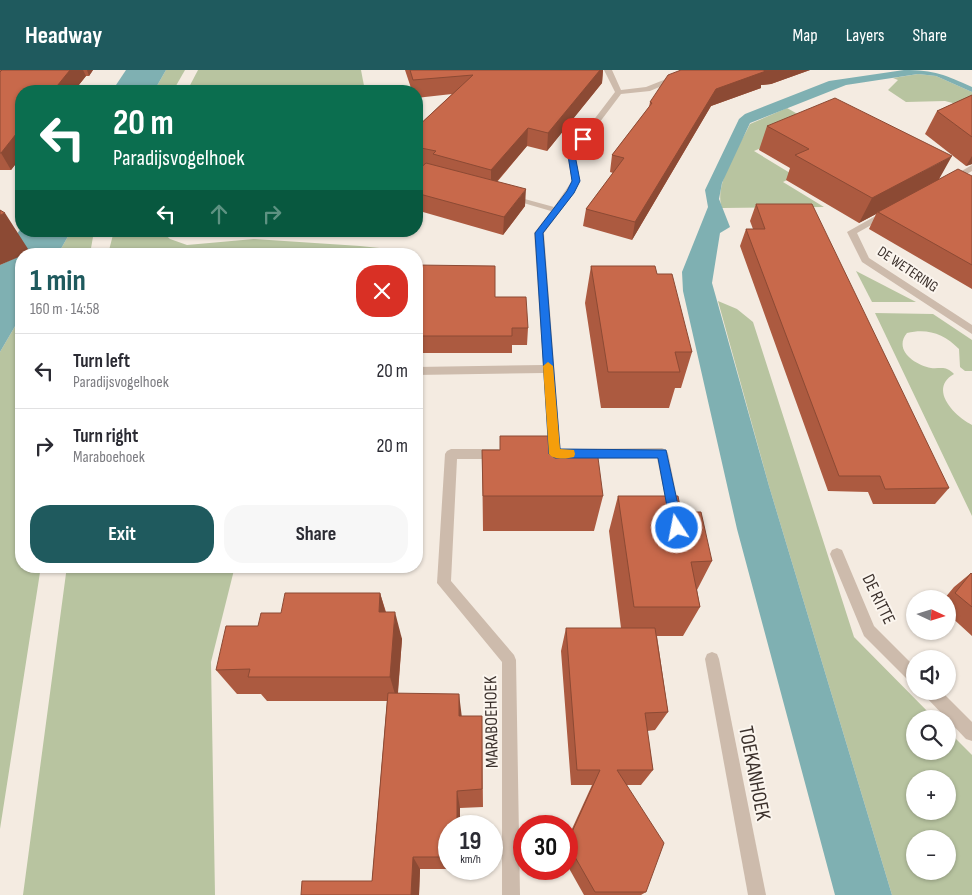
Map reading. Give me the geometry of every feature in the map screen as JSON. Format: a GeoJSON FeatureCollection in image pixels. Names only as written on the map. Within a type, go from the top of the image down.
{"type":"FeatureCollection","features":[{"type":"Feature","properties":{"kind":"street"},"geometry":{"type":"LineString","coordinates":[[608,70],[619,92]]}},
{"type":"Feature","properties":{"kind":"street"},"geometry":{"type":"LineString","coordinates":[[555,454],[539,233],[571,191],[576,181],[571,155],[619,92],[647,89],[695,70]]}},
{"type":"Feature","properties":{"kind":"street"},"geometry":{"type":"LineString","coordinates":[[938,186],[972,168]]}},
{"type":"Feature","properties":{"kind":"street"},"geometry":{"type":"LineString","coordinates":[[500,195],[556,210]]}},
{"type":"Feature","properties":{"kind":"street","name":"DE WETERING"},"geometry":{"type":"LineString","coordinates":[[895,209],[852,232],[865,260],[972,330]]}},
{"type":"Feature","properties":{"kind":"street"},"geometry":{"type":"LineString","coordinates":[[423,371],[549,369]]}},
{"type":"Feature","properties":{"kind":"street"},"geometry":{"type":"LineString","coordinates":[[526,454],[662,453],[677,528]]}},
{"type":"Feature","properties":{"kind":"street","name":"MARABOEHOEK"},"geometry":{"type":"LineString","coordinates":[[508,454],[451,454],[444,583],[509,660],[511,895]]}},
{"type":"Feature","properties":{"kind":"street","name":"DE RITTE"},"geometry":{"type":"LineString","coordinates":[[837,554],[869,631],[906,668]]}},
{"type":"Feature","properties":{"kind":"street","name":"TOEKANHOEK"},"geometry":{"type":"LineString","coordinates":[[712,659],[757,895]]}},
{"type":"Feature","properties":{"kind":"street"},"geometry":{"type":"LineString","coordinates":[[939,700],[972,733]]}},
{"type":"Feature","properties":{"kind":"green space"},"geometry":{"type":"Polygon","coordinates":[[[166,70],[185,70],[176,85],[157,85],[166,70]]]}},
{"type":"Feature","properties":{"kind":"green space"},"geometry":{"type":"Polygon","coordinates":[[[198,70],[361,70],[364,85],[190,85],[198,70]]]}},
{"type":"Feature","properties":{"kind":"green space"},"geometry":{"type":"Polygon","coordinates":[[[918,74],[936,76],[972,92],[972,108],[945,101],[906,102],[888,90],[898,80],[893,78],[918,74]]]}},
{"type":"Feature","properties":{"kind":"green space"},"geometry":{"type":"Polygon","coordinates":[[[787,108],[817,125],[754,151],[795,176],[783,182],[824,207],[722,208],[720,199],[724,177],[750,124],[787,108]]]}},
{"type":"Feature","properties":{"kind":"green space"},"geometry":{"type":"Polygon","coordinates":[[[68,237],[93,237],[91,248],[61,248],[68,237]]]}},
{"type":"Feature","properties":{"kind":"green space"},"geometry":{"type":"Polygon","coordinates":[[[112,237],[168,237],[187,245],[254,239],[379,248],[110,248],[112,237]]]}},
{"type":"Feature","properties":{"kind":"green space"},"geometry":{"type":"Polygon","coordinates":[[[856,271],[916,302],[872,302],[856,271]]]}},
{"type":"Feature","properties":{"kind":"green space"},"geometry":{"type":"Polygon","coordinates":[[[718,301],[737,309],[753,322],[854,637],[906,690],[906,700],[916,700],[926,710],[906,710],[906,760],[956,760],[956,739],[972,755],[972,895],[892,895],[769,486],[718,301]]]}},
{"type":"Feature","properties":{"kind":"green space"},"geometry":{"type":"Polygon","coordinates":[[[875,313],[933,314],[972,340],[972,371],[965,371],[960,367],[959,349],[948,339],[922,331],[907,333],[903,339],[904,351],[913,360],[931,368],[945,368],[954,374],[943,387],[946,402],[958,415],[972,425],[972,516],[875,313]]]}},
{"type":"Feature","properties":{"kind":"green space"},"geometry":{"type":"Polygon","coordinates":[[[15,326],[15,573],[40,573],[0,829],[0,352],[15,326]]]}},
{"type":"Feature","properties":{"kind":"green space"},"geometry":{"type":"Polygon","coordinates":[[[66,573],[233,573],[211,662],[215,895],[23,895],[66,573]]]}},
{"type":"Feature","properties":{"kind":"water"},"geometry":{"type":"Polygon","coordinates":[[[126,70],[166,70],[157,85],[116,85],[126,70]]]}},
{"type":"Feature","properties":{"kind":"water"},"geometry":{"type":"Polygon","coordinates":[[[904,70],[932,72],[947,76],[972,87],[972,92],[936,76],[918,74],[846,85],[750,123],[722,183],[719,199],[730,227],[720,233],[712,283],[769,486],[892,895],[835,895],[737,529],[683,291],[682,272],[708,207],[705,190],[739,119],[745,114],[829,81],[904,70]]]}},
{"type":"Feature","properties":{"kind":"water"},"geometry":{"type":"Polygon","coordinates":[[[15,237],[68,237],[61,248],[16,248],[11,243],[15,237]]]}},
{"type":"Feature","properties":{"kind":"water"},"geometry":{"type":"Polygon","coordinates":[[[15,258],[15,326],[0,352],[0,265],[15,258]]]}},
{"type":"Feature","properties":{"kind":"building"},"geometry":{"type":"Polygon","coordinates":[[[2,70],[70,70],[58,85],[15,85],[15,135],[1,153],[0,153],[0,72],[2,70]]]}},
{"type":"Feature","properties":{"kind":"building"},"geometry":{"type":"Polygon","coordinates":[[[410,70],[600,70],[548,133],[528,128],[491,170],[433,154],[436,151],[423,148],[423,121],[473,75],[413,80],[410,70]]]}},
{"type":"Feature","properties":{"kind":"building"},"geometry":{"type":"Polygon","coordinates":[[[681,70],[766,71],[716,89],[635,222],[586,209],[624,158],[612,155],[652,103],[650,102],[668,75],[681,70]]]}},
{"type":"Feature","properties":{"kind":"building"},"geometry":{"type":"Polygon","coordinates":[[[972,95],[972,137],[937,111],[972,95]]]}},
{"type":"Feature","properties":{"kind":"building"},"geometry":{"type":"Polygon","coordinates":[[[835,98],[952,156],[872,198],[795,155],[809,149],[767,126],[835,98]]]}},
{"type":"Feature","properties":{"kind":"building"},"geometry":{"type":"Polygon","coordinates":[[[426,163],[526,189],[504,217],[423,195],[423,166],[426,163]]]}},
{"type":"Feature","properties":{"kind":"building"},"geometry":{"type":"Polygon","coordinates":[[[958,169],[972,176],[972,265],[878,212],[958,169]]]}},
{"type":"Feature","properties":{"kind":"building"},"geometry":{"type":"Polygon","coordinates":[[[756,204],[812,204],[949,488],[885,489],[880,476],[839,476],[746,229],[765,229],[756,204]]]}},
{"type":"Feature","properties":{"kind":"building"},"geometry":{"type":"Polygon","coordinates":[[[423,265],[495,266],[495,297],[526,297],[528,328],[512,328],[512,336],[423,336],[423,265]]]}},
{"type":"Feature","properties":{"kind":"building"},"geometry":{"type":"Polygon","coordinates":[[[591,266],[655,266],[657,274],[672,274],[692,352],[675,352],[680,372],[608,372],[591,266]]]}},
{"type":"Feature","properties":{"kind":"building"},"geometry":{"type":"Polygon","coordinates":[[[500,436],[553,436],[554,450],[597,450],[603,496],[483,496],[482,450],[500,450],[500,436]]]}},
{"type":"Feature","properties":{"kind":"building"},"geometry":{"type":"Polygon","coordinates":[[[618,496],[678,496],[681,512],[701,512],[712,561],[691,562],[700,607],[634,607],[618,496]]]}},
{"type":"Feature","properties":{"kind":"building"},"geometry":{"type":"Polygon","coordinates":[[[971,573],[972,607],[956,594],[971,573]]]}},
{"type":"Feature","properties":{"kind":"building"},"geometry":{"type":"Polygon","coordinates":[[[285,593],[380,593],[379,612],[395,612],[390,677],[248,677],[250,669],[216,670],[226,626],[258,626],[261,613],[281,613],[285,593]]]}},
{"type":"Feature","properties":{"kind":"building"},"geometry":{"type":"Polygon","coordinates":[[[566,628],[655,628],[668,712],[645,713],[653,770],[617,770],[664,843],[646,892],[595,892],[578,862],[578,819],[600,770],[577,770],[566,628]]]}},
{"type":"Feature","properties":{"kind":"building"},"geometry":{"type":"Polygon","coordinates":[[[388,693],[459,694],[459,716],[482,716],[482,789],[457,791],[457,815],[438,815],[438,857],[413,857],[411,895],[301,895],[302,881],[372,881],[388,693]]]}},
{"type":"Feature","properties":{"kind":"slow traffic"},"geometry":{"type":"LineString","coordinates":[[548,366],[555,454],[570,454]]}},
{"type":"Feature","properties":{"kind":"route"},"geometry":{"type":"LineString","coordinates":[[583,139],[571,155],[576,181],[571,191],[539,233],[555,454],[662,453],[677,528]]}}]}
